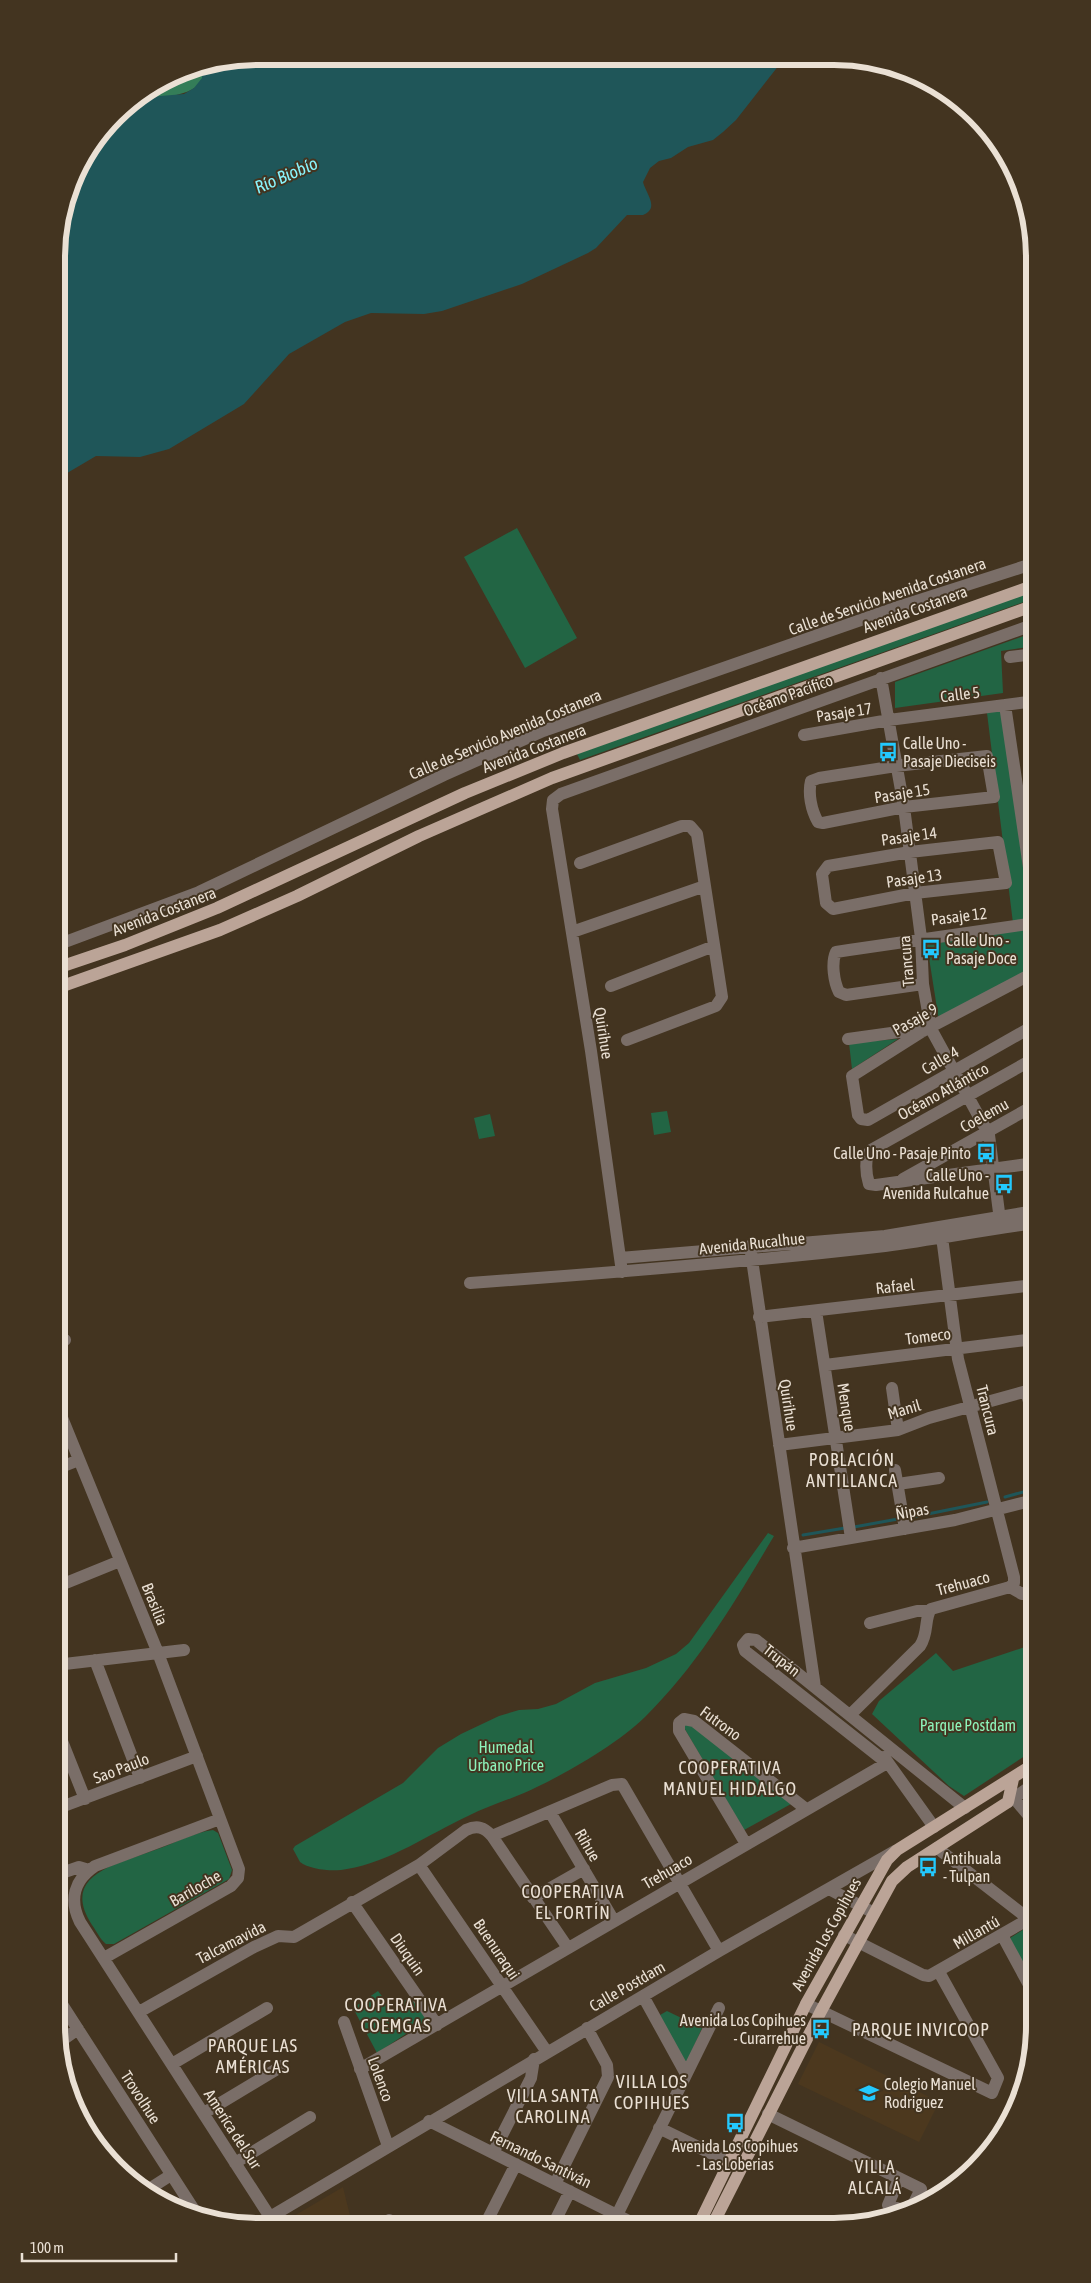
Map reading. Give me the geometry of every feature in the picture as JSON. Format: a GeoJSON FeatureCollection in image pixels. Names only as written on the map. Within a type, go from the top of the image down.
{"type":"FeatureCollection","features":[{"type":"Feature","properties":{"kind":"main road","name":"Avenida Costanera"},"geometry":{"type":"LineString","coordinates":[[65,965],[217,908],[457,796],[563,753],[1026,587]]}},
{"type":"Feature","properties":{"kind":"main road"},"geometry":{"type":"LineString","coordinates":[[65,985],[220,930],[289,900],[419,836],[552,778],[1026,608]]}},
{"type":"Feature","properties":{"kind":"main road","name":"Calle Postdam"},"geometry":{"type":"LineString","coordinates":[[897,1850],[1026,1769]]}},
{"type":"Feature","properties":{"kind":"main road"},"geometry":{"type":"LineString","coordinates":[[874,1913],[896,1876],[1011,1800],[1012,1779]]}},
{"type":"Feature","properties":{"kind":"main road"},"geometry":{"type":"LineString","coordinates":[[956,1836],[962,1823],[965,1808]]}},
{"type":"Feature","properties":{"kind":"main road","name":"Avenida Los Copihues"},"geometry":{"type":"LineString","coordinates":[[702,2218],[806,2004],[883,1865],[897,1850]]}},
{"type":"Feature","properties":{"kind":"main road","name":"Avenida Los Copihues"},"geometry":{"type":"LineString","coordinates":[[716,2218],[820,2011],[874,1913]]}},
{"type":"Feature","properties":{"kind":"street","name":"Calle de Servicio Avenida Costanera"},"geometry":{"type":"LineString","coordinates":[[65,941],[199,892],[444,775],[544,731],[898,606],[1026,566]]}},
{"type":"Feature","properties":{"kind":"street","name":"Océano Pacífico"},"geometry":{"type":"LineString","coordinates":[[553,800],[561,794],[1026,627]]}},
{"type":"Feature","properties":{"kind":"street"},"geometry":{"type":"LineString","coordinates":[[1010,657],[1026,655]]}},
{"type":"Feature","properties":{"kind":"street","name":"Trancura"},"geometry":{"type":"LineString","coordinates":[[881,678],[910,852],[921,938],[927,1030],[954,1071],[987,1131],[1001,1222]]}},
{"type":"Feature","properties":{"kind":"street","name":"Calle 5"},"geometry":{"type":"LineString","coordinates":[[889,720],[1026,702]]}},
{"type":"Feature","properties":{"kind":"street"},"geometry":{"type":"LineString","coordinates":[[1005,705],[1026,843]]}},
{"type":"Feature","properties":{"kind":"street","name":"Pasaje 17"},"geometry":{"type":"LineString","coordinates":[[804,735],[889,720]]}},
{"type":"Feature","properties":{"kind":"street","name":"Pasaje 15"},"geometry":{"type":"LineString","coordinates":[[987,756],[994,797],[904,807],[824,824],[818,822],[809,789],[812,780],[896,766],[987,756]]}},
{"type":"Feature","properties":{"kind":"street","name":"Quirihue"},"geometry":{"type":"LineString","coordinates":[[553,800],[552,809],[622,1272]]}},
{"type":"Feature","properties":{"kind":"street","name":"Quirihue"},"geometry":{"type":"LineString","coordinates":[[580,863],[682,826],[690,826],[697,834],[721,1002],[716,1006],[627,1040]]}},
{"type":"Feature","properties":{"kind":"street","name":"Pasaje 14"},"geometry":{"type":"LineString","coordinates":[[829,906],[826,903],[822,874],[828,866],[910,852],[998,842],[1006,884]]}},
{"type":"Feature","properties":{"kind":"street","name":"Pasaje 13"},"geometry":{"type":"LineString","coordinates":[[829,906],[833,909],[915,893],[1006,884]]}},
{"type":"Feature","properties":{"kind":"street"},"geometry":{"type":"LineString","coordinates":[[572,932],[705,886]]}},
{"type":"Feature","properties":{"kind":"street","name":"Pasaje 12"},"geometry":{"type":"LineString","coordinates":[[923,984],[846,995],[840,992],[836,986],[833,958],[836,952],[921,938],[1026,924]]}},
{"type":"Feature","properties":{"kind":"street"},"geometry":{"type":"LineString","coordinates":[[611,986],[714,946]]}},
{"type":"Feature","properties":{"kind":"street","name":"Pasaje 9"},"geometry":{"type":"LineString","coordinates":[[861,1119],[858,1115],[852,1076],[927,1030],[1026,977]]}},
{"type":"Feature","properties":{"kind":"street"},"geometry":{"type":"LineString","coordinates":[[848,1039],[913,1030],[927,1030]]}},
{"type":"Feature","properties":{"kind":"street","name":"Calle 4"},"geometry":{"type":"LineString","coordinates":[[861,1119],[868,1120],[1026,1030]]}},
{"type":"Feature","properties":{"kind":"street","name":"Océano Atlántico"},"geometry":{"type":"LineString","coordinates":[[896,1182],[869,1184],[868,1153],[1026,1062]]}},
{"type":"Feature","properties":{"kind":"street","name":"Coelemu"},"geometry":{"type":"LineString","coordinates":[[896,1182],[1026,1109]]}},
{"type":"Feature","properties":{"kind":"street"},"geometry":{"type":"LineString","coordinates":[[1007,1120],[1026,1117]]}},
{"type":"Feature","properties":{"kind":"street"},"geometry":{"type":"LineString","coordinates":[[896,1182],[1026,1164]]}},
{"type":"Feature","properties":{"kind":"street","name":"Avenida Rucalhue"},"geometry":{"type":"LineString","coordinates":[[470,1283],[622,1272],[887,1245],[942,1236],[1001,1222],[1026,1214]]}},
{"type":"Feature","properties":{"kind":"street","name":"Avenida Rucalhue"},"geometry":{"type":"LineString","coordinates":[[620,1258],[885,1236],[1001,1222],[1026,1223]]}},
{"type":"Feature","properties":{"kind":"street","name":"Trancura"},"geometry":{"type":"LineString","coordinates":[[942,1236],[956,1348],[1014,1578],[1010,1587]]}},
{"type":"Feature","properties":{"kind":"street","name":"Quirihue"},"geometry":{"type":"LineString","coordinates":[[750,1246],[758,1317],[815,1688]]}},
{"type":"Feature","properties":{"kind":"street","name":"Rafael"},"geometry":{"type":"LineString","coordinates":[[758,1317],[1026,1286]]}},
{"type":"Feature","properties":{"kind":"street","name":"Menque"},"geometry":{"type":"LineString","coordinates":[[816,1311],[851,1538]]}},
{"type":"Feature","properties":{"kind":"street","name":"Tomeco"},"geometry":{"type":"LineString","coordinates":[[825,1365],[1026,1340]]}},
{"type":"Feature","properties":{"kind":"street"},"geometry":{"type":"LineString","coordinates":[[892,1388],[898,1430]]}},
{"type":"Feature","properties":{"kind":"street","name":"Manil"},"geometry":{"type":"LineString","coordinates":[[779,1445],[898,1430],[1026,1391]]}},
{"type":"Feature","properties":{"kind":"street","name":"Brasilia"},"geometry":{"type":"LineString","coordinates":[[65,1425],[158,1654],[220,1819]]}},
{"type":"Feature","properties":{"kind":"street"},"geometry":{"type":"LineString","coordinates":[[65,1465],[79,1460]]}},
{"type":"Feature","properties":{"kind":"street"},"geometry":{"type":"LineString","coordinates":[[895,1470],[905,1529]]}},
{"type":"Feature","properties":{"kind":"street"},"geometry":{"type":"LineString","coordinates":[[898,1484],[939,1478]]}},
{"type":"Feature","properties":{"kind":"street","name":"Ñipas"},"geometry":{"type":"LineString","coordinates":[[793,1548],[955,1520],[1026,1502]]}},
{"type":"Feature","properties":{"kind":"street"},"geometry":{"type":"LineString","coordinates":[[65,1584],[120,1561]]}},
{"type":"Feature","properties":{"kind":"street","name":"Trehuaco"},"geometry":{"type":"LineString","coordinates":[[870,1623],[917,1611],[930,1611],[933,1608],[1010,1587],[1022,1594],[1026,1593]]}},
{"type":"Feature","properties":{"kind":"street","name":"Trehuaco"},"geometry":{"type":"LineString","coordinates":[[850,1715],[920,1646],[925,1638],[930,1611]]}},
{"type":"Feature","properties":{"kind":"street","name":"Trupán"},"geometry":{"type":"LineString","coordinates":[[887,1763],[745,1651],[744,1643],[750,1638],[756,1640],[965,1808]]}},
{"type":"Feature","properties":{"kind":"street"},"geometry":{"type":"LineString","coordinates":[[65,1663],[184,1650]]}},
{"type":"Feature","properties":{"kind":"street"},"geometry":{"type":"LineString","coordinates":[[95,1660],[140,1778]]}},
{"type":"Feature","properties":{"kind":"street","name":"Futrono"},"geometry":{"type":"LineString","coordinates":[[746,1844],[679,1730],[680,1723],[684,1719],[694,1721],[806,1810]]}},
{"type":"Feature","properties":{"kind":"street","name":"Trupán"},"geometry":{"type":"LineString","coordinates":[[872,1733],[887,1763],[934,1827]]}},
{"type":"Feature","properties":{"kind":"street"},"geometry":{"type":"LineString","coordinates":[[65,1748],[85,1798]]}},
{"type":"Feature","properties":{"kind":"street","name":"Sao Paulo"},"geometry":{"type":"LineString","coordinates":[[65,1806],[197,1756]]}},
{"type":"Feature","properties":{"kind":"street","name":"Trehuaco"},"geometry":{"type":"LineString","coordinates":[[360,2069],[887,1763]]}},
{"type":"Feature","properties":{"kind":"street"},"geometry":{"type":"LineString","coordinates":[[568,1948],[492,1836],[612,1785],[622,1784],[719,1951]]}},
{"type":"Feature","properties":{"kind":"street"},"geometry":{"type":"LineString","coordinates":[[1026,1790],[1011,1800],[1026,1814]]}},
{"type":"Feature","properties":{"kind":"street","name":"Rihue"},"geometry":{"type":"LineString","coordinates":[[550,1812],[614,1921]]}},
{"type":"Feature","properties":{"kind":"street"},"geometry":{"type":"LineString","coordinates":[[104,1958],[80,1922],[74,1905],[77,1884],[89,1870],[220,1819]]}},
{"type":"Feature","properties":{"kind":"street","name":"Bariloche"},"geometry":{"type":"LineString","coordinates":[[104,1958],[236,1881],[239,1874],[238,1865],[220,1819]]}},
{"type":"Feature","properties":{"kind":"street","name":"Talcamavida"},"geometry":{"type":"LineString","coordinates":[[139,2012],[254,1947],[278,1936],[294,1937],[419,1865],[471,1828],[482,1828],[492,1836]]}},
{"type":"Feature","properties":{"kind":"street"},"geometry":{"type":"LineString","coordinates":[[937,1848],[1026,1916]]}},
{"type":"Feature","properties":{"kind":"street","name":"Calle Postdam"},"geometry":{"type":"LineString","coordinates":[[268,2218],[534,2059],[897,1850]]}},
{"type":"Feature","properties":{"kind":"street","name":"Buenuraqui"},"geometry":{"type":"LineString","coordinates":[[419,1865],[547,2052]]}},
{"type":"Feature","properties":{"kind":"street"},"geometry":{"type":"LineString","coordinates":[[65,1872],[78,1867],[89,1870]]}},
{"type":"Feature","properties":{"kind":"street"},"geometry":{"type":"LineString","coordinates":[[533,1898],[584,1869]]}},
{"type":"Feature","properties":{"kind":"street"},"geometry":{"type":"LineString","coordinates":[[829,1889],[874,1913]]}},
{"type":"Feature","properties":{"kind":"street","name":"Diuquin"},"geometry":{"type":"LineString","coordinates":[[352,1902],[437,2025]]}},
{"type":"Feature","properties":{"kind":"street","name":"Millantú"},"geometry":{"type":"LineString","coordinates":[[939,1972],[1002,1935],[1026,1924]]}},
{"type":"Feature","properties":{"kind":"street"},"geometry":{"type":"LineString","coordinates":[[806,2004],[992,2094],[998,2078],[939,1972],[929,1976],[923,1975],[844,1935]]}},
{"type":"Feature","properties":{"kind":"street"},"geometry":{"type":"LineString","coordinates":[[1002,1935],[1026,1979]]}},
{"type":"Feature","properties":{"kind":"street","name":"Ameríca del Sur"},"geometry":{"type":"LineString","coordinates":[[104,1958],[236,2163],[264,2218]]}},
{"type":"Feature","properties":{"kind":"street"},"geometry":{"type":"LineString","coordinates":[[643,1996],[686,2074]]}},
{"type":"Feature","properties":{"kind":"street"},"geometry":{"type":"LineString","coordinates":[[172,2064],[267,2008]]}},
{"type":"Feature","properties":{"kind":"street"},"geometry":{"type":"LineString","coordinates":[[623,2218],[659,2128],[719,2008]]}},
{"type":"Feature","properties":{"kind":"street","name":"Trovolhue"},"geometry":{"type":"LineString","coordinates":[[65,2012],[192,2207]]}},
{"type":"Feature","properties":{"kind":"street","name":"Lolenco"},"geometry":{"type":"LineString","coordinates":[[344,2022],[388,2146]]}},
{"type":"Feature","properties":{"kind":"street"},"geometry":{"type":"LineString","coordinates":[[556,2184],[608,2078],[607,2065],[587,2028]]}},
{"type":"Feature","properties":{"kind":"street"},"geometry":{"type":"LineString","coordinates":[[65,2038],[78,2030]]}},
{"type":"Feature","properties":{"kind":"street"},"geometry":{"type":"LineString","coordinates":[[493,2153],[531,2078],[534,2059]]}},
{"type":"Feature","properties":{"kind":"street"},"geometry":{"type":"LineString","coordinates":[[204,2113],[282,2066]]}},
{"type":"Feature","properties":{"kind":"street"},"geometry":{"type":"LineString","coordinates":[[768,2114],[921,2189],[916,2199]]}},
{"type":"Feature","properties":{"kind":"street"},"geometry":{"type":"LineString","coordinates":[[236,2163],[310,2117]]}},
{"type":"Feature","properties":{"kind":"street","name":"Fernando Santiván"},"geometry":{"type":"LineString","coordinates":[[429,2122],[570,2191],[618,2218]]}},
{"type":"Feature","properties":{"kind":"street"},"geometry":{"type":"LineString","coordinates":[[659,2128],[729,2162]]}},
{"type":"Feature","properties":{"kind":"street"},"geometry":{"type":"LineString","coordinates":[[489,2218],[516,2164]]}},
{"type":"Feature","properties":{"kind":"street"},"geometry":{"type":"LineString","coordinates":[[152,2187],[172,2175]]}},
{"type":"Feature","properties":{"kind":"street"},"geometry":{"type":"LineString","coordinates":[[896,2208],[888,2205],[899,2179]]}},
{"type":"Feature","properties":{"kind":"street"},"geometry":{"type":"LineString","coordinates":[[556,2218],[570,2191]]}},
{"type":"Feature","properties":{"kind":"shaded area","name":"Colegio Manuel Rodriguez"},"geometry":{"type":"Polygon","coordinates":[[[819,2042],[939,2102],[919,2142],[798,2084],[819,2042]]]}},
{"type":"Feature","properties":{"kind":"shaded area"},"geometry":{"type":"Polygon","coordinates":[[[343,2187],[351,2218],[290,2218],[343,2187]]]}},
{"type":"Feature","properties":{"kind":"green space"},"geometry":{"type":"Polygon","coordinates":[[[203,73],[199,85],[190,90],[168,97],[149,98],[172,85],[203,73]]]}},
{"type":"Feature","properties":{"kind":"green space"},"geometry":{"type":"Polygon","coordinates":[[[517,528],[577,638],[525,668],[464,557],[517,528]]]}},
{"type":"Feature","properties":{"kind":"green space"},"geometry":{"type":"Polygon","coordinates":[[[1026,593],[1026,601],[580,760],[577,754],[1026,593]]]}},
{"type":"Feature","properties":{"kind":"green space"},"geometry":{"type":"Polygon","coordinates":[[[1026,635],[1026,647],[1001,651],[1003,693],[895,708],[895,682],[1026,635]]]}},
{"type":"Feature","properties":{"kind":"green space"},"geometry":{"type":"Polygon","coordinates":[[[1003,710],[1026,890],[1026,921],[1013,923],[987,713],[1003,710]]]}},
{"type":"Feature","properties":{"kind":"green space"},"geometry":{"type":"Polygon","coordinates":[[[1026,927],[1026,973],[939,1021],[927,945],[1026,927]]]}},
{"type":"Feature","properties":{"kind":"green space"},"geometry":{"type":"Polygon","coordinates":[[[898,1039],[852,1069],[849,1043],[898,1039]]]}},
{"type":"Feature","properties":{"kind":"green space"},"geometry":{"type":"Polygon","coordinates":[[[667,1111],[671,1132],[654,1135],[651,1113],[667,1111]]]}},
{"type":"Feature","properties":{"kind":"green space"},"geometry":{"type":"Polygon","coordinates":[[[490,1114],[495,1136],[479,1139],[474,1118],[490,1114]]]}},
{"type":"Feature","properties":{"kind":"green space","name":"Humedal Urbano Price"},"geometry":{"type":"Polygon","coordinates":[[[768,1533],[774,1536],[716,1631],[664,1697],[645,1717],[619,1739],[588,1760],[555,1778],[453,1823],[409,1847],[379,1860],[347,1869],[336,1870],[316,1869],[300,1862],[293,1849],[295,1846],[403,1783],[438,1748],[461,1734],[499,1716],[519,1710],[538,1709],[556,1704],[595,1683],[646,1668],[676,1654],[689,1643],[768,1533]]]}},
{"type":"Feature","properties":{"kind":"green space","name":"Parque Postdam"},"geometry":{"type":"Polygon","coordinates":[[[1026,1647],[1026,1755],[964,1796],[949,1786],[872,1714],[879,1701],[936,1653],[953,1671],[1026,1647]]]}},
{"type":"Feature","properties":{"kind":"green space"},"geometry":{"type":"Polygon","coordinates":[[[688,1723],[791,1804],[744,1830],[683,1726],[688,1723]]]}},
{"type":"Feature","properties":{"kind":"green space"},"geometry":{"type":"Polygon","coordinates":[[[213,1830],[218,1833],[232,1870],[229,1879],[114,1944],[106,1944],[92,1925],[84,1908],[83,1894],[88,1883],[97,1874],[110,1866],[191,1836],[213,1830]]]}},
{"type":"Feature","properties":{"kind":"green space"},"geometry":{"type":"Polygon","coordinates":[[[1026,1928],[1026,1971],[1010,1938],[1026,1928]]]}},
{"type":"Feature","properties":{"kind":"green space"},"geometry":{"type":"Polygon","coordinates":[[[378,1991],[392,2009],[413,1995],[430,2018],[377,2053],[353,2008],[378,1991]]]}},
{"type":"Feature","properties":{"kind":"green space"},"geometry":{"type":"Polygon","coordinates":[[[667,2011],[702,2028],[687,2062],[682,2061],[660,2015],[667,2011]]]}},
{"type":"Feature","properties":{"kind":"water","name":"Río Biobío"},"geometry":{"type":"Polygon","coordinates":[[[245,65],[779,65],[736,120],[713,140],[688,147],[671,158],[659,161],[650,168],[643,182],[650,200],[651,209],[643,215],[627,215],[596,248],[588,253],[522,284],[442,311],[424,314],[371,313],[345,322],[289,354],[244,404],[169,449],[140,457],[96,456],[65,474],[65,245],[75,195],[97,150],[121,121],[150,97],[184,94],[194,88],[202,78],[202,73],[245,65]]]}},
{"type":"Feature","properties":{"kind":"waterway"},"geometry":{"type":"LineString","coordinates":[[1005,1497],[1026,1491]]}},
{"type":"Feature","properties":{"kind":"waterway"},"geometry":{"type":"LineString","coordinates":[[908,1518],[987,1502]]}},
{"type":"Feature","properties":{"kind":"waterway"},"geometry":{"type":"LineString","coordinates":[[854,1527],[898,1519]]}},
{"type":"Feature","properties":{"kind":"waterway"},"geometry":{"type":"LineString","coordinates":[[803,1535],[845,1528]]}},
{"type":"Feature","properties":{"kind":"place","name":"Calle Uno - Pasaje Dieciseis"},"geometry":{"type":"Point","coordinates":[888,752]}},
{"type":"Feature","properties":{"kind":"place","name":"Calle Uno - Pasaje Doce"},"geometry":{"type":"Point","coordinates":[931,949]}},
{"type":"Feature","properties":{"kind":"place","name":"Calle Uno - Pasaje Pinto"},"geometry":{"type":"Point","coordinates":[986,1153]}},
{"type":"Feature","properties":{"kind":"place","name":"Calle Uno - Avenida Rulcahue"},"geometry":{"type":"Point","coordinates":[1004,1184]}},
{"type":"Feature","properties":{"kind":"place","name":"Antihuala - Tulpan"},"geometry":{"type":"Point","coordinates":[928,1867]}},
{"type":"Feature","properties":{"kind":"place","name":"Avenida Los Copihues - Curarrehue"},"geometry":{"type":"Point","coordinates":[821,2029]}},
{"type":"Feature","properties":{"kind":"place","name":"Colegio Manuel Rodriguez"},"geometry":{"type":"Point","coordinates":[869,2093]}},
{"type":"Feature","properties":{"kind":"place","name":"Avenida Los Copihues - Las Loberias"},"geometry":{"type":"Point","coordinates":[735,2123]}},
{"type":"Feature","properties":{"kind":"district","name":"POBLACIÓN ANTILLANCA"},"geometry":{"type":"Point","coordinates":[852,1469]}},
{"type":"Feature","properties":{"kind":"district","name":"COOPERATIVA MANUEL HIDALGO"},"geometry":{"type":"Point","coordinates":[730,1777]}},
{"type":"Feature","properties":{"kind":"district","name":"COOPERATIVA EL FORTÍN"},"geometry":{"type":"Point","coordinates":[573,1901]}},
{"type":"Feature","properties":{"kind":"district","name":"COOPERATIVA COEMGAS"},"geometry":{"type":"Point","coordinates":[396,2014]}},
{"type":"Feature","properties":{"kind":"district","name":"PARQUE INVICOOP"},"geometry":{"type":"Point","coordinates":[921,2029]}},
{"type":"Feature","properties":{"kind":"district","name":"PARQUE LAS AMÉRICAS"},"geometry":{"type":"Point","coordinates":[253,2055]}},
{"type":"Feature","properties":{"kind":"district","name":"VILLA LOS COPIHUES"},"geometry":{"type":"Point","coordinates":[652,2091]}},
{"type":"Feature","properties":{"kind":"district","name":"VILLA SANTA CAROLINA"},"geometry":{"type":"Point","coordinates":[553,2105]}},
{"type":"Feature","properties":{"kind":"district","name":"VILLA ALCALÁ"},"geometry":{"type":"Point","coordinates":[875,2176]}}]}
